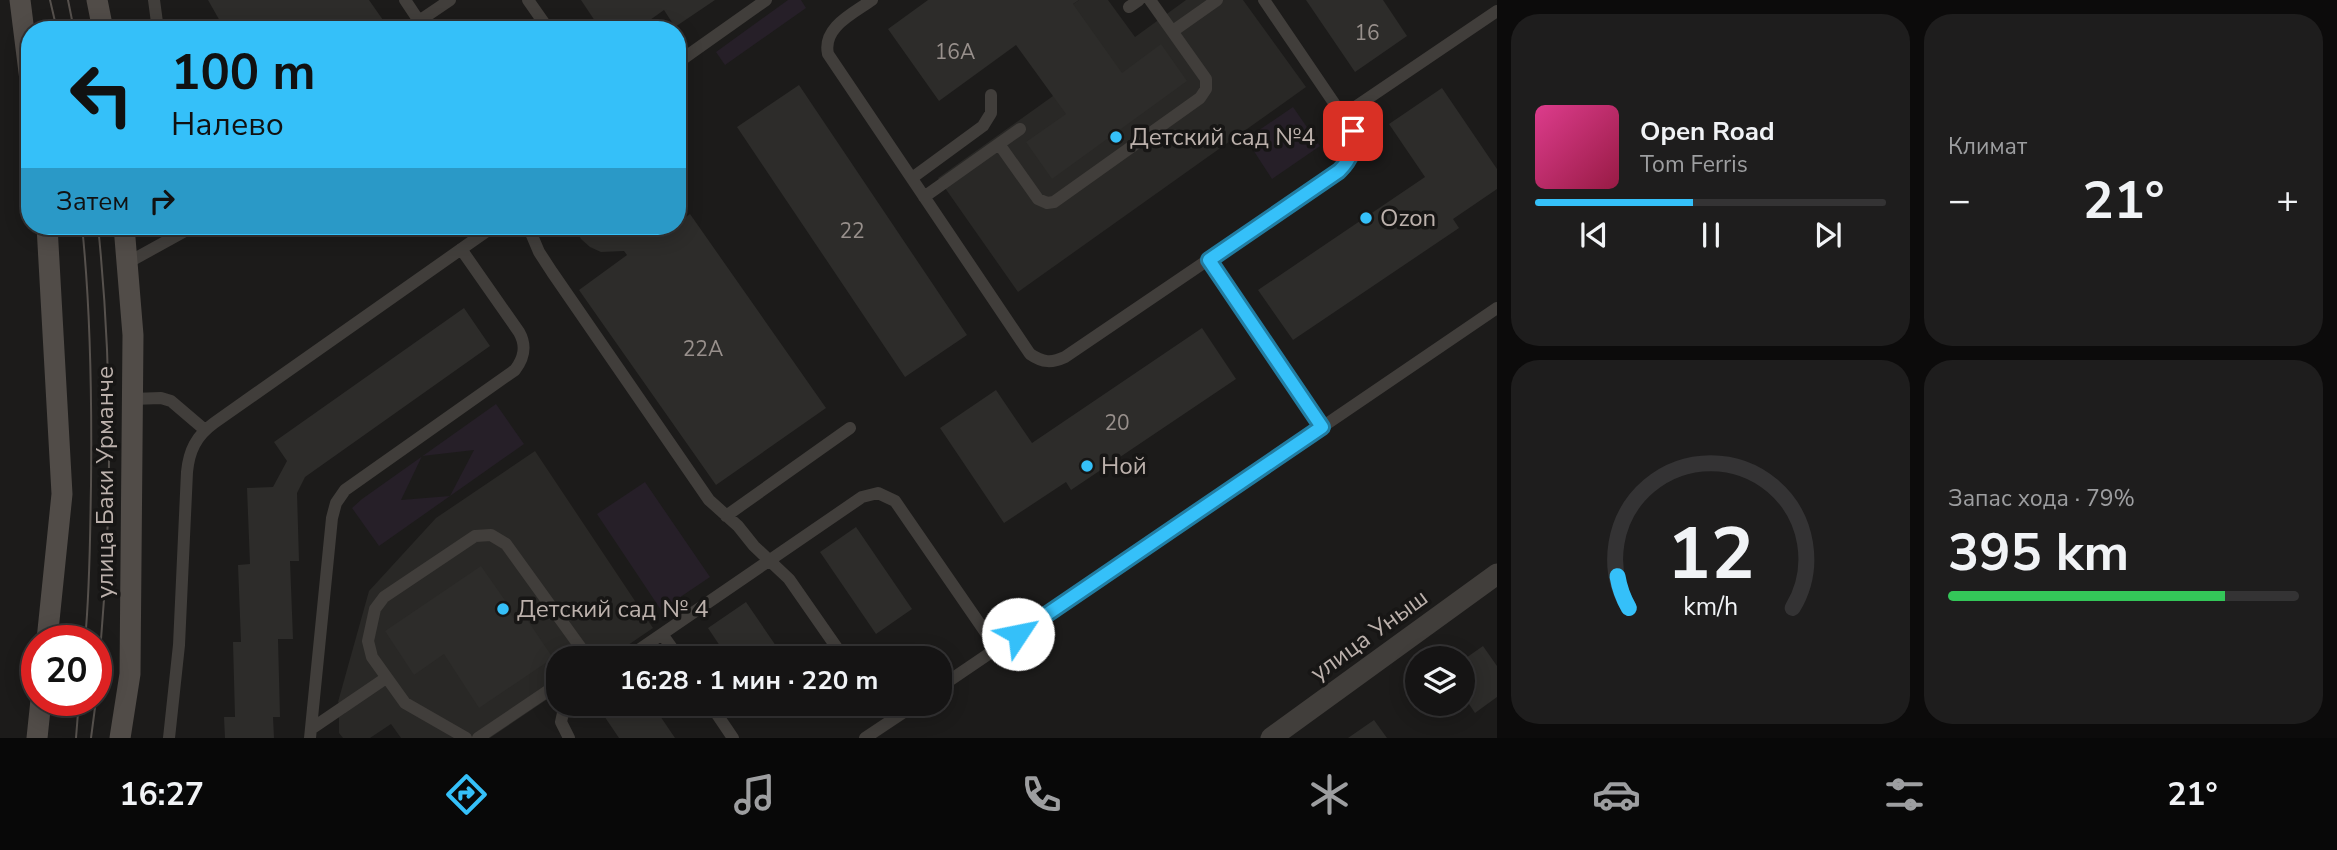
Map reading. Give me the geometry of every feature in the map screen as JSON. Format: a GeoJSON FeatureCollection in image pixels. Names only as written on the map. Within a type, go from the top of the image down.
{"type":"FeatureCollection","features":[{"type":"Feature","properties":{"kind":"main road"},"geometry":{"type":"LineString","coordinates":[[20,0],[23,21]]}},
{"type":"Feature","properties":{"kind":"main road"},"geometry":{"type":"LineString","coordinates":[[97,0],[101,21]]}},
{"type":"Feature","properties":{"kind":"main road","name":"улица Баки Урманче"},"geometry":{"type":"LineString","coordinates":[[48,235],[62,494],[49,625]]}},
{"type":"Feature","properties":{"kind":"main road","name":"улица Баки Урманче"},"geometry":{"type":"LineString","coordinates":[[120,738],[130,674],[133,335],[125,235]]}},
{"type":"Feature","properties":{"kind":"main road"},"geometry":{"type":"LineString","coordinates":[[37,738],[39,716]]}},
{"type":"Feature","properties":{"kind":"street","name":"улица Уныш"},"geometry":{"type":"LineString","coordinates":[[1272,738],[1497,574]]}},
{"type":"Feature","properties":{"kind":"lane"},"geometry":{"type":"LineString","coordinates":[[154,0],[157,21]]}},
{"type":"Feature","properties":{"kind":"lane"},"geometry":{"type":"LineString","coordinates":[[405,0],[419,21]]}},
{"type":"Feature","properties":{"kind":"lane"},"geometry":{"type":"LineString","coordinates":[[426,21],[450,0]]}},
{"type":"Feature","properties":{"kind":"lane"},"geometry":{"type":"LineString","coordinates":[[528,0],[543,21]]}},
{"type":"Feature","properties":{"kind":"lane"},"geometry":{"type":"LineString","coordinates":[[686,57],[766,0]]}},
{"type":"Feature","properties":{"kind":"lane"},"geometry":{"type":"LineString","coordinates":[[872,0],[831,31],[826,48],[1030,354],[1046,362],[1066,357],[1339,171],[1348,162],[1353,152],[1353,131],[1264,0]]}},
{"type":"Feature","properties":{"kind":"lane"},"geometry":{"type":"LineString","coordinates":[[999,144],[1038,199],[1047,203],[1054,202],[1203,94],[1206,79],[1150,0]]}},
{"type":"Feature","properties":{"kind":"lane"},"geometry":{"type":"LineString","coordinates":[[1172,32],[1217,0]]}},
{"type":"Feature","properties":{"kind":"lane"},"geometry":{"type":"LineString","coordinates":[[1342,116],[1497,11]]}},
{"type":"Feature","properties":{"kind":"lane"},"geometry":{"type":"LineString","coordinates":[[912,178],[983,126],[991,113],[992,94]]}},
{"type":"Feature","properties":{"kind":"lane"},"geometry":{"type":"LineString","coordinates":[[925,197],[1020,129]]}},
{"type":"Feature","properties":{"kind":"lane"},"geometry":{"type":"LineString","coordinates":[[127,263],[171,235]]}},
{"type":"Feature","properties":{"kind":"lane"},"geometry":{"type":"LineString","coordinates":[[169,738],[179,645],[188,461],[194,444],[205,430],[481,235]]}},
{"type":"Feature","properties":{"kind":"lane"},"geometry":{"type":"LineString","coordinates":[[532,235],[552,272],[709,500],[794,586],[836,646]]}},
{"type":"Feature","properties":{"kind":"lane"},"geometry":{"type":"LineString","coordinates":[[310,733],[332,518],[338,498],[345,490],[515,370],[524,354],[519,332],[461,249]]}},
{"type":"Feature","properties":{"kind":"lane"},"geometry":{"type":"LineString","coordinates":[[1209,260],[1322,427]]}},
{"type":"Feature","properties":{"kind":"lane"},"geometry":{"type":"LineString","coordinates":[[952,679],[1497,309]]}},
{"type":"Feature","properties":{"kind":"lane"},"geometry":{"type":"LineString","coordinates":[[132,399],[161,398],[170,401],[205,430]]}},
{"type":"Feature","properties":{"kind":"lane"},"geometry":{"type":"LineString","coordinates":[[726,516],[850,428]]}},
{"type":"Feature","properties":{"kind":"lane"},"geometry":{"type":"LineString","coordinates":[[644,646],[862,497],[878,493],[895,501],[996,649]]}},
{"type":"Feature","properties":{"kind":"lane"},"geometry":{"type":"LineString","coordinates":[[466,738],[405,703],[372,657],[368,645],[379,602],[475,536],[498,538],[506,544],[580,646]]}},
{"type":"Feature","properties":{"kind":"lane"},"geometry":{"type":"LineString","coordinates":[[662,634],[670,646]]}},
{"type":"Feature","properties":{"kind":"lane"},"geometry":{"type":"LineString","coordinates":[[310,733],[386,678]]}},
{"type":"Feature","properties":{"kind":"lane"},"geometry":{"type":"LineString","coordinates":[[478,738],[546,692]]}},
{"type":"Feature","properties":{"kind":"lane"},"geometry":{"type":"LineString","coordinates":[[561,716],[569,738]]}},
{"type":"Feature","properties":{"kind":"lane"},"geometry":{"type":"LineString","coordinates":[[718,716],[733,738]]}},
{"type":"Feature","properties":{"kind":"lane"},"geometry":{"type":"LineString","coordinates":[[865,738],[898,716]]}},
{"type":"Feature","properties":{"kind":"shaded area"},"geometry":{"type":"Polygon","coordinates":[[[788,0],[801,0],[806,8],[725,65],[716,52],[788,0]]]}},
{"type":"Feature","properties":{"kind":"shaded area","name":"Детский сад №4"},"geometry":{"type":"Polygon","coordinates":[[[1079,0],[1108,0],[1135,37],[1186,0],[1243,0],[1306,87],[1018,292],[938,178],[1053,96],[1073,4],[1079,0]]]}},
{"type":"Feature","properties":{"kind":"shaded area"},"geometry":{"type":"Polygon","coordinates":[[[1293,107],[1320,146],[1272,179],[1246,139],[1293,107]]]}},
{"type":"Feature","properties":{"kind":"shaded area"},"geometry":{"type":"Polygon","coordinates":[[[496,404],[524,444],[379,546],[352,508],[422,457],[401,500],[450,496],[474,450],[423,456],[496,404]]]}},
{"type":"Feature","properties":{"kind":"shaded area","name":"Детский сад № 4"},"geometry":{"type":"Polygon","coordinates":[[[535,451],[653,628],[627,646],[546,646],[546,700],[490,738],[401,738],[391,724],[370,738],[343,738],[339,733],[339,717],[345,713],[338,702],[369,591],[436,518],[535,451]]]}},
{"type":"Feature","properties":{"kind":"shaded area"},"geometry":{"type":"Polygon","coordinates":[[[645,482],[710,577],[661,610],[597,514],[645,482]]]}},
{"type":"Feature","properties":{"kind":"building"},"geometry":{"type":"Polygon","coordinates":[[[208,0],[369,0],[384,21],[220,21],[208,0]]]}},
{"type":"Feature","properties":{"kind":"building"},"geometry":{"type":"Polygon","coordinates":[[[581,0],[715,0],[684,21],[671,21],[664,10],[649,21],[595,21],[581,0]]]}},
{"type":"Feature","properties":{"kind":"building"},"geometry":{"type":"Polygon","coordinates":[[[928,0],[1079,0],[1073,4],[1122,73],[1161,44],[1187,81],[1052,179],[1026,142],[1066,114],[1016,45],[939,101],[888,29],[928,0]]]}},
{"type":"Feature","properties":{"kind":"building"},"geometry":{"type":"Polygon","coordinates":[[[1306,0],[1383,0],[1407,36],[1355,72],[1306,0]]]}},
{"type":"Feature","properties":{"kind":"building"},"geometry":{"type":"Polygon","coordinates":[[[799,85],[967,335],[905,377],[737,127],[799,85]]]}},
{"type":"Feature","properties":{"kind":"building"},"geometry":{"type":"Polygon","coordinates":[[[1442,88],[1497,169],[1497,189],[1453,219],[1459,228],[1293,340],[1258,290],[1425,177],[1389,124],[1442,88]]]}},
{"type":"Feature","properties":{"kind":"building"},"geometry":{"type":"Polygon","coordinates":[[[690,214],[826,408],[716,485],[579,290],[627,255],[624,251],[601,252],[590,247],[579,235],[686,235],[686,217],[690,214]]]}},
{"type":"Feature","properties":{"kind":"building"},"geometry":{"type":"Polygon","coordinates":[[[464,308],[490,346],[305,477],[297,493],[299,561],[290,561],[293,639],[278,639],[280,717],[273,717],[274,738],[225,738],[224,717],[235,717],[233,642],[241,642],[238,565],[250,564],[247,488],[273,487],[287,461],[274,442],[464,308]]]}},
{"type":"Feature","properties":{"kind":"building"},"geometry":{"type":"Polygon","coordinates":[[[1202,328],[1236,379],[1071,490],[1066,482],[1004,523],[940,428],[996,390],[1032,443],[1202,328]]]}},
{"type":"Feature","properties":{"kind":"building"},"geometry":{"type":"Polygon","coordinates":[[[856,527],[912,609],[876,634],[820,552],[856,527]]]}},
{"type":"Feature","properties":{"kind":"building"},"geometry":{"type":"Polygon","coordinates":[[[481,566],[511,609],[509,611],[515,621],[524,615],[546,648],[546,663],[479,708],[444,654],[414,675],[385,631],[481,566]]]}},
{"type":"Feature","properties":{"kind":"building"},"geometry":{"type":"Polygon","coordinates":[[[746,602],[776,646],[720,646],[708,628],[746,602]]]}},
{"type":"Feature","properties":{"kind":"building"},"geometry":{"type":"Polygon","coordinates":[[[1483,646],[1497,666],[1497,697],[1475,713],[1475,652],[1483,646]]]}},
{"type":"Feature","properties":{"kind":"building"},"geometry":{"type":"Polygon","coordinates":[[[604,716],[660,716],[675,738],[619,738],[604,716]]]}},
{"type":"Feature","properties":{"kind":"building"},"geometry":{"type":"Polygon","coordinates":[[[1374,720],[1387,738],[1348,738],[1374,720]]]}},
{"type":"Feature","properties":{"kind":"tram line"},"geometry":{"type":"LineString","coordinates":[[50,0],[55,21]]}},
{"type":"Feature","properties":{"kind":"tram line"},"geometry":{"type":"LineString","coordinates":[[68,0],[72,21]]}},
{"type":"Feature","properties":{"kind":"tram line"},"geometry":{"type":"LineString","coordinates":[[83,235],[89,323],[91,421],[90,563],[86,625]]}},
{"type":"Feature","properties":{"kind":"tram line"},"geometry":{"type":"LineString","coordinates":[[99,235],[109,401],[108,519],[102,625]]}},
{"type":"Feature","properties":{"kind":"tram line"},"geometry":{"type":"LineString","coordinates":[[76,738],[78,716]]}},
{"type":"Feature","properties":{"kind":"tram line"},"geometry":{"type":"LineString","coordinates":[[91,738],[94,716]]}},
{"type":"Feature","properties":{"kind":"place","name":"Детский сад №4"},"geometry":{"type":"Point","coordinates":[1116,137]}},
{"type":"Feature","properties":{"kind":"place","name":"Ozon"},"geometry":{"type":"Point","coordinates":[1366,218]}},
{"type":"Feature","properties":{"kind":"place","name":"Ной"},"geometry":{"type":"Point","coordinates":[1087,466]}},
{"type":"Feature","properties":{"kind":"place","name":"Детский сад № 4"},"geometry":{"type":"Point","coordinates":[503,609]}},
{"type":"Feature","properties":{"kind":"route"},"geometry":{"type":"LineString","coordinates":[[1018,634],[1322,427],[1209,260],[1339,171],[1353,152],[1353,131]]}}]}
